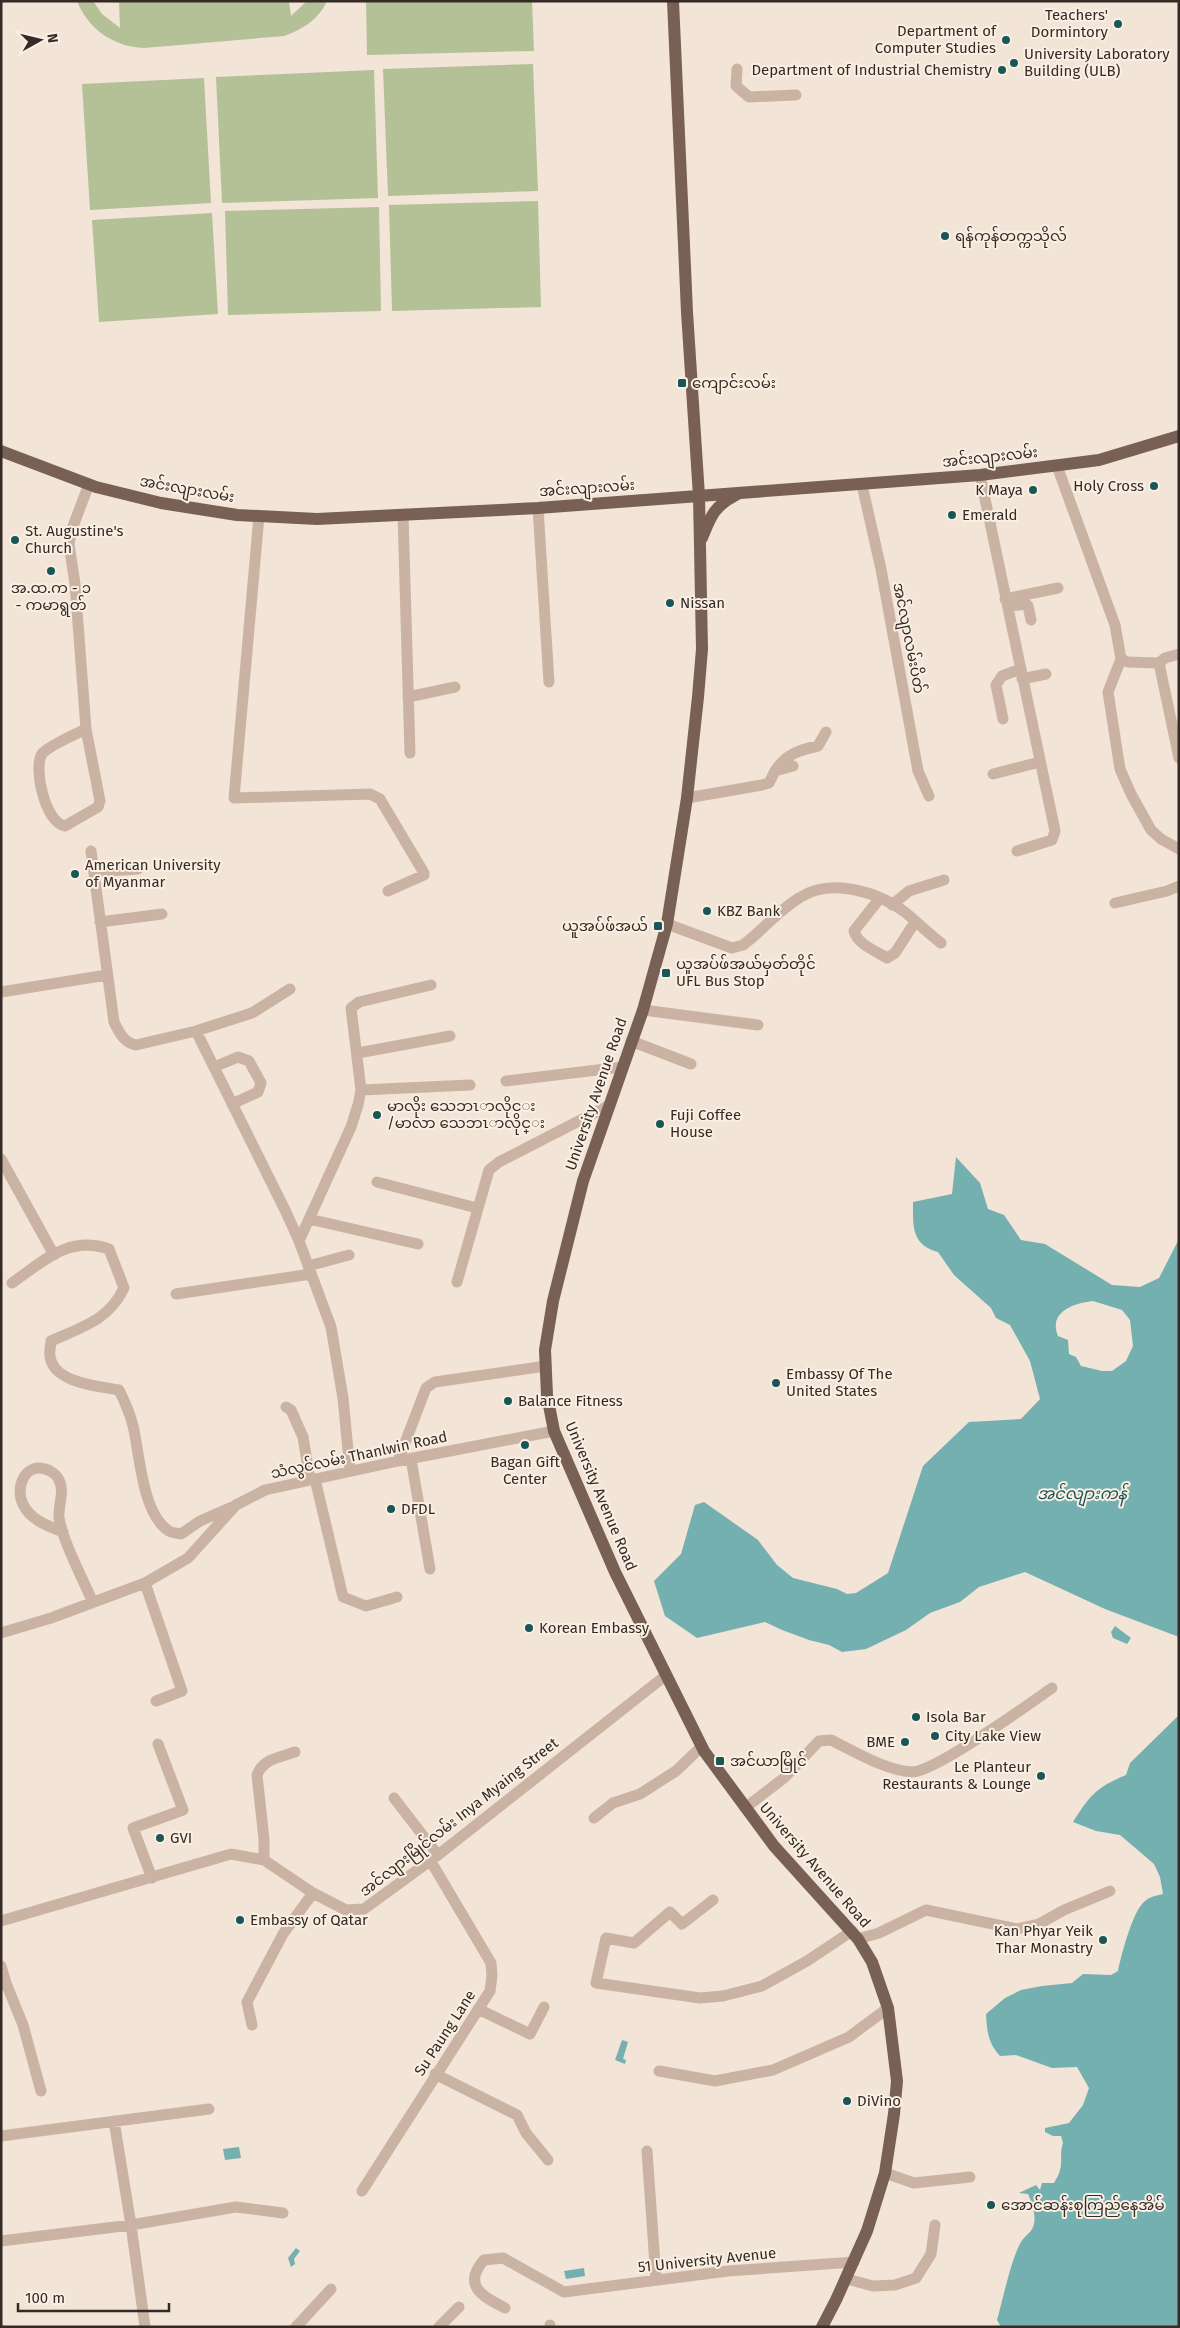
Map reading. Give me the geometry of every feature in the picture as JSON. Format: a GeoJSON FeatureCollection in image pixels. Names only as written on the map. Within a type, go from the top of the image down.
{"type":"FeatureCollection","features":[{"type":"Feature","properties":{"kind":"main road","name":"University Avenue Road"},"geometry":{"type":"LineString","coordinates":[[673,1],[686,290],[700,496],[702,649],[687,798],[667,924],[643,1010],[583,1181],[553,1301],[545,1350],[547,1395],[554,1432],[615,1572],[701,1746],[774,1846],[855,1935],[872,1962],[888,2008],[897,2081],[885,2173],[867,2232],[822,2327]]}},
{"type":"Feature","properties":{"kind":"main road","name":"အင်းလျားလမ်း"},"geometry":{"type":"LineString","coordinates":[[1,451],[89,484],[160,503],[259,516],[317,519],[538,508],[980,475],[1099,460],[1179,436]]}},
{"type":"Feature","properties":{"kind":"main road"},"geometry":{"type":"LineString","coordinates":[[700,542],[715,509],[725,500],[741,493]]}},
{"type":"Feature","properties":{"kind":"street"},"geometry":{"type":"LineString","coordinates":[[737,70],[736,86],[749,97],[796,95]]}},
{"type":"Feature","properties":{"kind":"street"},"geometry":{"type":"LineString","coordinates":[[1057,466],[1115,625],[1121,659],[1108,692],[1113,738],[1120,770],[1130,794],[1151,830],[1161,839],[1179,849]]}},
{"type":"Feature","properties":{"kind":"street"},"geometry":{"type":"LineString","coordinates":[[980,475],[1055,831],[1052,840],[1017,851]]}},
{"type":"Feature","properties":{"kind":"street"},"geometry":{"type":"LineString","coordinates":[[86,729],[44,752],[40,760],[46,807],[52,820],[60,825],[65,826],[98,807],[100,801],[86,729],[75,584],[69,544],[72,529],[89,484]]}},
{"type":"Feature","properties":{"kind":"street","name":"အင်လျာလမ်းပိတ်"},"geometry":{"type":"LineString","coordinates":[[862,485],[881,569],[918,771],[929,796]]}},
{"type":"Feature","properties":{"kind":"street"},"geometry":{"type":"LineString","coordinates":[[538,508],[549,682]]}},
{"type":"Feature","properties":{"kind":"street"},"geometry":{"type":"LineString","coordinates":[[403,515],[410,753]]}},
{"type":"Feature","properties":{"kind":"street"},"geometry":{"type":"LineString","coordinates":[[259,516],[234,798],[370,794],[380,799],[424,873],[424,875],[388,891]]}},
{"type":"Feature","properties":{"kind":"street"},"geometry":{"type":"LineString","coordinates":[[1006,602],[1058,588]]}},
{"type":"Feature","properties":{"kind":"street"},"geometry":{"type":"LineString","coordinates":[[1006,602],[1026,604],[1031,620]]}},
{"type":"Feature","properties":{"kind":"street"},"geometry":{"type":"LineString","coordinates":[[1121,659],[1128,662],[1159,663],[1165,658],[1179,654]]}},
{"type":"Feature","properties":{"kind":"street"},"geometry":{"type":"LineString","coordinates":[[1159,663],[1179,758]]}},
{"type":"Feature","properties":{"kind":"street"},"geometry":{"type":"LineString","coordinates":[[1003,719],[996,685],[1002,676],[1046,674]]}},
{"type":"Feature","properties":{"kind":"street"},"geometry":{"type":"LineString","coordinates":[[408,697],[455,687]]}},
{"type":"Feature","properties":{"kind":"street"},"geometry":{"type":"LineString","coordinates":[[687,798],[769,783],[782,761],[794,752],[818,746],[826,732]]}},
{"type":"Feature","properties":{"kind":"street"},"geometry":{"type":"LineString","coordinates":[[992,774],[1040,762]]}},
{"type":"Feature","properties":{"kind":"street"},"geometry":{"type":"LineString","coordinates":[[775,771],[793,766]]}},
{"type":"Feature","properties":{"kind":"street"},"geometry":{"type":"LineString","coordinates":[[91,851],[114,1022],[120,1034],[130,1044],[136,1045],[196,1032],[252,1013],[290,990]]}},
{"type":"Feature","properties":{"kind":"street"},"geometry":{"type":"LineString","coordinates":[[94,872],[138,869]]}},
{"type":"Feature","properties":{"kind":"street"},"geometry":{"type":"LineString","coordinates":[[892,904],[909,891],[944,880]]}},
{"type":"Feature","properties":{"kind":"street"},"geometry":{"type":"LineString","coordinates":[[1115,903],[1167,891],[1179,886]]}},
{"type":"Feature","properties":{"kind":"street"},"geometry":{"type":"LineString","coordinates":[[667,924],[732,948],[743,945],[779,912],[801,896],[824,889],[847,888],[880,898],[892,904],[941,943]]}},
{"type":"Feature","properties":{"kind":"street"},"geometry":{"type":"LineString","coordinates":[[880,898],[854,931],[855,937],[862,942],[886,958],[896,953],[915,922]]}},
{"type":"Feature","properties":{"kind":"street"},"geometry":{"type":"LineString","coordinates":[[100,922],[162,914]]}},
{"type":"Feature","properties":{"kind":"street"},"geometry":{"type":"LineString","coordinates":[[1,992],[107,974]]}},
{"type":"Feature","properties":{"kind":"street"},"geometry":{"type":"LineString","coordinates":[[299,1241],[351,1127],[361,1090],[358,1053],[351,1008],[354,1004],[431,985]]}},
{"type":"Feature","properties":{"kind":"street"},"geometry":{"type":"LineString","coordinates":[[643,1010],[758,1025]]}},
{"type":"Feature","properties":{"kind":"street"},"geometry":{"type":"LineString","coordinates":[[196,1032],[299,1241],[331,1327],[343,1398],[350,1471]]}},
{"type":"Feature","properties":{"kind":"street"},"geometry":{"type":"LineString","coordinates":[[358,1053],[450,1036]]}},
{"type":"Feature","properties":{"kind":"street"},"geometry":{"type":"LineString","coordinates":[[631,1041],[692,1064]]}},
{"type":"Feature","properties":{"kind":"street"},"geometry":{"type":"LineString","coordinates":[[214,1067],[238,1057],[249,1061],[261,1083],[258,1092],[232,1104]]}},
{"type":"Feature","properties":{"kind":"street"},"geometry":{"type":"LineString","coordinates":[[506,1081],[622,1067]]}},
{"type":"Feature","properties":{"kind":"street"},"geometry":{"type":"LineString","coordinates":[[361,1090],[470,1085]]}},
{"type":"Feature","properties":{"kind":"street"},"geometry":{"type":"LineString","coordinates":[[458,1282],[489,1170],[499,1162],[608,1106]]}},
{"type":"Feature","properties":{"kind":"street"},"geometry":{"type":"LineString","coordinates":[[1,1159],[54,1255]]}},
{"type":"Feature","properties":{"kind":"street"},"geometry":{"type":"LineString","coordinates":[[377,1182],[477,1208]]}},
{"type":"Feature","properties":{"kind":"street"},"geometry":{"type":"LineString","coordinates":[[309,1219],[418,1244]]}},
{"type":"Feature","properties":{"kind":"street"},"geometry":{"type":"LineString","coordinates":[[12,1283],[54,1255],[73,1245],[93,1243],[109,1249],[124,1288],[119,1300],[104,1316],[51,1341],[50,1356],[55,1370],[65,1377],[119,1390],[127,1405],[146,1492],[156,1516],[169,1531],[180,1534],[200,1521],[236,1505]]}},
{"type":"Feature","properties":{"kind":"street"},"geometry":{"type":"LineString","coordinates":[[176,1294],[309,1270],[349,1255]]}},
{"type":"Feature","properties":{"kind":"street"},"geometry":{"type":"LineString","coordinates":[[398,1461],[426,1388],[435,1382],[546,1366]]}},
{"type":"Feature","properties":{"kind":"street"},"geometry":{"type":"LineString","coordinates":[[286,1408],[292,1410],[304,1437],[312,1480],[343,1597],[366,1606],[397,1597]]}},
{"type":"Feature","properties":{"kind":"street","name":"သံလွင်လမ်း Thanlwin Road"},"geometry":{"type":"LineString","coordinates":[[1,1633],[145,1583],[188,1558],[236,1505],[265,1490],[411,1458],[554,1432]]}},
{"type":"Feature","properties":{"kind":"street"},"geometry":{"type":"LineString","coordinates":[[411,1458],[430,1569]]}},
{"type":"Feature","properties":{"kind":"street"},"geometry":{"type":"LineString","coordinates":[[63,1532],[34,1518],[23,1506],[19,1493],[21,1482],[27,1473],[37,1468],[47,1469],[59,1480],[62,1489],[59,1516],[63,1532],[93,1602]]}},
{"type":"Feature","properties":{"kind":"street"},"geometry":{"type":"LineString","coordinates":[[145,1583],[182,1690],[156,1701]]}},
{"type":"Feature","properties":{"kind":"street","name":"အင်လျားမြိုင်လမ်း Inya Myaing Street"},"geometry":{"type":"LineString","coordinates":[[1,1921],[231,1854],[264,1860],[312,1894],[346,1910],[364,1909],[434,1858],[665,1676]]}},
{"type":"Feature","properties":{"kind":"street"},"geometry":{"type":"LineString","coordinates":[[745,1808],[784,1778],[819,1741],[830,1740],[898,1770],[914,1772],[927,1769],[994,1728],[1052,1688]]}},
{"type":"Feature","properties":{"kind":"street"},"geometry":{"type":"LineString","coordinates":[[152,1878],[133,1828],[183,1810],[158,1744]]}},
{"type":"Feature","properties":{"kind":"street"},"geometry":{"type":"LineString","coordinates":[[594,1818],[613,1803],[640,1794],[676,1771],[701,1746]]}},
{"type":"Feature","properties":{"kind":"street"},"geometry":{"type":"LineString","coordinates":[[264,1860],[264,1839],[257,1774],[260,1766],[272,1759],[295,1752]]}},
{"type":"Feature","properties":{"kind":"street","name":"Su Paung Lane"},"geometry":{"type":"LineString","coordinates":[[362,2191],[435,2074],[490,1991],[492,1976],[491,1963],[434,1858],[394,1798]]}},
{"type":"Feature","properties":{"kind":"street"},"geometry":{"type":"LineString","coordinates":[[713,1900],[682,1924],[670,1912],[634,1943],[606,1938],[596,1983],[700,1998],[743,1992],[762,1986],[855,1935],[879,1933],[926,1910],[1017,1929],[1039,1924],[1064,1910],[1110,1891]]}},
{"type":"Feature","properties":{"kind":"street"},"geometry":{"type":"LineString","coordinates":[[252,2025],[248,2002],[283,1934],[312,1894]]}},
{"type":"Feature","properties":{"kind":"street"},"geometry":{"type":"LineString","coordinates":[[1,1966],[4,1984],[23,2025],[42,2091]]}},
{"type":"Feature","properties":{"kind":"street"},"geometry":{"type":"LineString","coordinates":[[478,2009],[530,2034],[544,2007]]}},
{"type":"Feature","properties":{"kind":"street"},"geometry":{"type":"LineString","coordinates":[[659,2071],[715,2080],[773,2070],[849,2037],[888,2008]]}},
{"type":"Feature","properties":{"kind":"street"},"geometry":{"type":"LineString","coordinates":[[435,2074],[517,2115],[526,2133],[548,2160]]}},
{"type":"Feature","properties":{"kind":"street"},"geometry":{"type":"LineString","coordinates":[[1,2136],[209,2109]]}},
{"type":"Feature","properties":{"kind":"street"},"geometry":{"type":"LineString","coordinates":[[114,2121],[145,2327]]}},
{"type":"Feature","properties":{"kind":"street"},"geometry":{"type":"LineString","coordinates":[[647,2151],[656,2279]]}},
{"type":"Feature","properties":{"kind":"street"},"geometry":{"type":"LineString","coordinates":[[885,2173],[914,2182],[970,2177]]}},
{"type":"Feature","properties":{"kind":"street"},"geometry":{"type":"LineString","coordinates":[[1,2241],[131,2225],[236,2207],[283,2213]]}},
{"type":"Feature","properties":{"kind":"street"},"geometry":{"type":"LineString","coordinates":[[846,2279],[873,2286],[895,2285],[916,2278],[931,2254],[935,2225]]}},
{"type":"Feature","properties":{"kind":"street","name":"51 University Avenue"},"geometry":{"type":"LineString","coordinates":[[506,2308],[480,2295],[475,2282],[476,2268],[484,2260],[503,2258],[564,2292],[656,2279],[854,2262]]}},
{"type":"Feature","properties":{"kind":"street"},"geometry":{"type":"LineString","coordinates":[[296,2327],[331,2289]]}},
{"type":"Feature","properties":{"kind":"street"},"geometry":{"type":"LineString","coordinates":[[439,2327],[459,2307]]}},
{"type":"Feature","properties":{"kind":"green space"},"geometry":{"type":"Polygon","coordinates":[[[77,1],[93,1],[102,14],[120,28],[119,1],[289,1],[291,16],[307,1],[327,1],[309,23],[297,31],[284,36],[144,48],[122,44],[103,35],[88,20],[77,1]]]}},
{"type":"Feature","properties":{"kind":"green space"},"geometry":{"type":"Polygon","coordinates":[[[366,1],[532,1],[534,51],[367,55],[366,1]]]}},
{"type":"Feature","properties":{"kind":"green space"},"geometry":{"type":"Polygon","coordinates":[[[533,64],[538,191],[388,196],[383,69],[533,64]]]}},
{"type":"Feature","properties":{"kind":"green space"},"geometry":{"type":"Polygon","coordinates":[[[374,70],[378,198],[222,203],[216,77],[374,70]]]}},
{"type":"Feature","properties":{"kind":"green space"},"geometry":{"type":"Polygon","coordinates":[[[204,78],[211,203],[90,210],[82,84],[204,78]]]}},
{"type":"Feature","properties":{"kind":"green space"},"geometry":{"type":"Polygon","coordinates":[[[538,201],[541,307],[392,311],[389,205],[538,201]]]}},
{"type":"Feature","properties":{"kind":"green space"},"geometry":{"type":"Polygon","coordinates":[[[379,207],[381,311],[228,315],[225,211],[379,207]]]}},
{"type":"Feature","properties":{"kind":"green space"},"geometry":{"type":"Polygon","coordinates":[[[212,213],[218,314],[99,322],[92,220],[212,213]]]}},
{"type":"Feature","properties":{"kind":"water","name":"အင်လျားကန်"},"geometry":{"type":"Polygon","coordinates":[[[956,1157],[980,1183],[988,1209],[1004,1215],[1021,1240],[1045,1244],[1112,1285],[1140,1287],[1159,1278],[1179,1239],[1179,1637],[1105,1609],[1025,1572],[979,1587],[960,1602],[930,1613],[906,1630],[866,1649],[842,1652],[829,1645],[809,1640],[765,1622],[697,1638],[665,1616],[654,1581],[681,1554],[695,1505],[704,1502],[758,1540],[777,1565],[793,1578],[837,1589],[847,1594],[856,1593],[888,1573],[923,1466],[969,1422],[1021,1419],[1040,1399],[1030,1361],[1010,1325],[996,1318],[991,1308],[954,1275],[938,1252],[929,1249],[918,1239],[915,1233],[913,1202],[952,1194],[956,1157]],[[1093,1301],[1078,1304],[1065,1310],[1060,1315],[1056,1328],[1058,1336],[1068,1340],[1069,1354],[1076,1357],[1081,1366],[1102,1371],[1112,1371],[1126,1361],[1133,1346],[1130,1320],[1122,1310],[1093,1301]]]}},
{"type":"Feature","properties":{"kind":"water"},"geometry":{"type":"Polygon","coordinates":[[[1115,1626],[1131,1638],[1127,1644],[1113,1638],[1111,1632],[1115,1626]]]}},
{"type":"Feature","properties":{"kind":"water"},"geometry":{"type":"Polygon","coordinates":[[[1179,1715],[1179,2327],[1001,2327],[997,2320],[1017,2249],[1032,2230],[1034,2224],[1034,2212],[1028,2194],[1019,2193],[1036,2185],[1040,2190],[1042,2183],[1054,2183],[1058,2177],[1063,2143],[1061,2136],[1053,2136],[1045,2132],[1045,2128],[1069,2123],[1083,2105],[1089,2088],[1077,2067],[1052,2068],[1016,2055],[1000,2056],[989,2037],[986,2014],[1005,1998],[1021,1990],[1072,1983],[1083,1974],[1111,1975],[1118,1971],[1127,1936],[1138,1909],[1149,1898],[1163,1894],[1160,1877],[1154,1864],[1120,1835],[1096,1831],[1073,1822],[1090,1798],[1101,1788],[1126,1775],[1130,1763],[1179,1715]]]}},
{"type":"Feature","properties":{"kind":"water"},"geometry":{"type":"Polygon","coordinates":[[[622,2040],[628,2042],[623,2059],[626,2060],[625,2064],[615,2060],[622,2040]]]}},
{"type":"Feature","properties":{"kind":"water"},"geometry":{"type":"Polygon","coordinates":[[[239,2147],[241,2158],[225,2160],[223,2149],[239,2147]]]}},
{"type":"Feature","properties":{"kind":"water"},"geometry":{"type":"Polygon","coordinates":[[[296,2248],[300,2251],[294,2259],[295,2264],[291,2267],[288,2258],[296,2248]]]}},
{"type":"Feature","properties":{"kind":"water"},"geometry":{"type":"Polygon","coordinates":[[[584,2268],[585,2276],[566,2279],[564,2271],[584,2268]]]}},
{"type":"Feature","properties":{"kind":"place","name":"Teachers' Dormintory"},"geometry":{"type":"Point","coordinates":[1118,24]}},
{"type":"Feature","properties":{"kind":"place","name":"Department of Computer Studies"},"geometry":{"type":"Point","coordinates":[1006,40]}},
{"type":"Feature","properties":{"kind":"place","name":"University Laboratory Building (ULB)"},"geometry":{"type":"Point","coordinates":[1014,63]}},
{"type":"Feature","properties":{"kind":"place","name":"Department of Industrial Chemistry"},"geometry":{"type":"Point","coordinates":[1002,70]}},
{"type":"Feature","properties":{"kind":"place","name":"ရန်ကုန်တက္ကသိုလ်"},"geometry":{"type":"Point","coordinates":[945,236]}},
{"type":"Feature","properties":{"kind":"place","name":"ကျောင်းလမ်း"},"geometry":{"type":"Point","coordinates":[682,383]}},
{"type":"Feature","properties":{"kind":"place","name":"Holy Cross"},"geometry":{"type":"Point","coordinates":[1154,486]}},
{"type":"Feature","properties":{"kind":"place","name":"K Maya"},"geometry":{"type":"Point","coordinates":[1033,490]}},
{"type":"Feature","properties":{"kind":"place","name":"Emerald"},"geometry":{"type":"Point","coordinates":[952,515]}},
{"type":"Feature","properties":{"kind":"place","name":"St. Augustine's Church"},"geometry":{"type":"Point","coordinates":[15,540]}},
{"type":"Feature","properties":{"kind":"place","name":"အ.ထ.က - ၁ - ကမာရွတ်"},"geometry":{"type":"Point","coordinates":[51,571]}},
{"type":"Feature","properties":{"kind":"place","name":"Nissan"},"geometry":{"type":"Point","coordinates":[670,603]}},
{"type":"Feature","properties":{"kind":"place","name":"American University of Myanmar"},"geometry":{"type":"Point","coordinates":[75,874]}},
{"type":"Feature","properties":{"kind":"place","name":"KBZ Bank"},"geometry":{"type":"Point","coordinates":[707,911]}},
{"type":"Feature","properties":{"kind":"place","name":"ယူအပ်ဖ်အယ်"},"geometry":{"type":"Point","coordinates":[658,926]}},
{"type":"Feature","properties":{"kind":"place","name":"ယူအပ်ဖ်အယ်မှတ်တိုင် UFL Bus Stop"},"geometry":{"type":"Point","coordinates":[666,973]}},
{"type":"Feature","properties":{"kind":"place","name":"မာလိုး သေဘၤာလိုင္း /မာလာ သေဘၤာလိုင္း"},"geometry":{"type":"Point","coordinates":[377,1115]}},
{"type":"Feature","properties":{"kind":"place","name":"Fuji Coffee House"},"geometry":{"type":"Point","coordinates":[660,1124]}},
{"type":"Feature","properties":{"kind":"place","name":"Embassy Of The United States"},"geometry":{"type":"Point","coordinates":[776,1383]}},
{"type":"Feature","properties":{"kind":"place","name":"Balance Fitness"},"geometry":{"type":"Point","coordinates":[508,1401]}},
{"type":"Feature","properties":{"kind":"place","name":"Bagan Gift Center"},"geometry":{"type":"Point","coordinates":[525,1445]}},
{"type":"Feature","properties":{"kind":"place","name":"DFDL"},"geometry":{"type":"Point","coordinates":[391,1509]}},
{"type":"Feature","properties":{"kind":"place","name":"Korean Embassy"},"geometry":{"type":"Point","coordinates":[529,1628]}},
{"type":"Feature","properties":{"kind":"place","name":"Isola Bar"},"geometry":{"type":"Point","coordinates":[916,1717]}},
{"type":"Feature","properties":{"kind":"place","name":"City Lake View"},"geometry":{"type":"Point","coordinates":[935,1736]}},
{"type":"Feature","properties":{"kind":"place","name":"BME"},"geometry":{"type":"Point","coordinates":[905,1742]}},
{"type":"Feature","properties":{"kind":"place","name":"အင်ယာမြိုင်"},"geometry":{"type":"Point","coordinates":[720,1761]}},
{"type":"Feature","properties":{"kind":"place","name":"Le Planteur Restaurants & Lounge"},"geometry":{"type":"Point","coordinates":[1041,1776]}},
{"type":"Feature","properties":{"kind":"place","name":"GVI"},"geometry":{"type":"Point","coordinates":[160,1838]}},
{"type":"Feature","properties":{"kind":"place","name":"Embassy of Qatar"},"geometry":{"type":"Point","coordinates":[240,1920]}},
{"type":"Feature","properties":{"kind":"place","name":"Kan Phyar Yeik Thar Monastry"},"geometry":{"type":"Point","coordinates":[1103,1940]}},
{"type":"Feature","properties":{"kind":"place","name":"DiVino"},"geometry":{"type":"Point","coordinates":[847,2101]}},
{"type":"Feature","properties":{"kind":"place","name":"အောင်ဆန်းစုကြည်နေအိမ်"},"geometry":{"type":"Point","coordinates":[991,2205]}}]}
